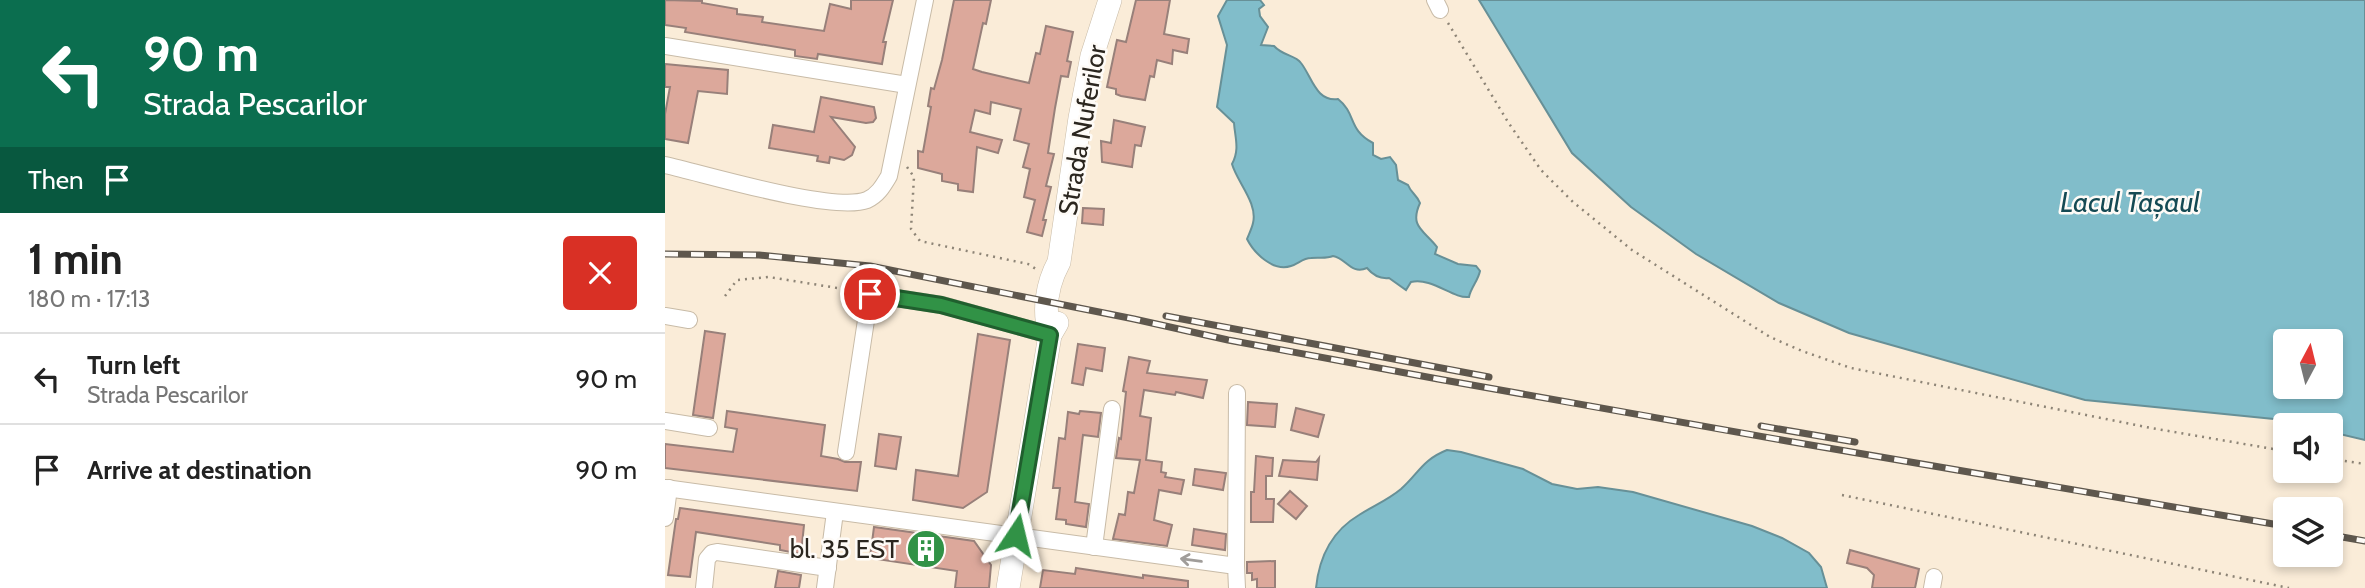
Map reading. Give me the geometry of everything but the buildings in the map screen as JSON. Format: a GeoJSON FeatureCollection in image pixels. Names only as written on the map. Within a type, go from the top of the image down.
{"type":"FeatureCollection","features":[{"type":"Feature","properties":{"kind":"street"},"geometry":{"type":"LineString","coordinates":[[665,164],[804,198],[845,204],[868,200],[877,194],[889,176],[925,0]]}},
{"type":"Feature","properties":{"kind":"street","name":"Strada Nuferilor"},"geometry":{"type":"LineString","coordinates":[[1008,588],[1050,335],[1058,320],[1063,282],[1055,269],[1080,118],[1093,56],[1110,0]]}},
{"type":"Feature","properties":{"kind":"street"},"geometry":{"type":"LineString","coordinates":[[665,46],[907,85]]}},
{"type":"Feature","properties":{"kind":"street"},"geometry":{"type":"LineString","coordinates":[[846,452],[870,294],[941,305],[1050,335]]}},
{"type":"Feature","properties":{"kind":"street"},"geometry":{"type":"LineString","coordinates":[[665,316],[689,320]]}},
{"type":"Feature","properties":{"kind":"street"},"geometry":{"type":"LineString","coordinates":[[1237,393],[1237,588]]}},
{"type":"Feature","properties":{"kind":"street"},"geometry":{"type":"LineString","coordinates":[[1094,547],[1112,409]]}},
{"type":"Feature","properties":{"kind":"street"},"geometry":{"type":"LineString","coordinates":[[665,421],[709,428]]}},
{"type":"Feature","properties":{"kind":"street"},"geometry":{"type":"LineString","coordinates":[[665,518],[667,488],[1237,566]]}},
{"type":"Feature","properties":{"kind":"street"},"geometry":{"type":"LineString","coordinates":[[825,588],[835,512]]}},
{"type":"Feature","properties":{"kind":"street"},"geometry":{"type":"LineString","coordinates":[[704,588],[707,559],[717,552],[828,568]]}},
{"type":"Feature","properties":{"kind":"path"},"geometry":{"type":"LineString","coordinates":[[1437,5],[1541,170],[1573,202],[1632,250],[1770,337],[1802,351],[1864,371],[2151,428],[2273,449]]}},
{"type":"Feature","properties":{"kind":"path"},"geometry":{"type":"LineString","coordinates":[[892,165],[909,168],[914,177],[911,229],[920,241],[1055,269]]}},
{"type":"Feature","properties":{"kind":"path"},"geometry":{"type":"LineString","coordinates":[[725,296],[737,280],[769,277],[870,294]]}},
{"type":"Feature","properties":{"kind":"path"},"geometry":{"type":"LineString","coordinates":[[2343,460],[2365,464]]}},
{"type":"Feature","properties":{"kind":"path"},"geometry":{"type":"LineString","coordinates":[[1842,495],[2289,588]]}},
{"type":"Feature","properties":{"kind":"water"},"geometry":{"type":"Polygon","coordinates":[[[1227,0],[1260,0],[1264,5],[1259,9],[1260,16],[1268,27],[1261,45],[1274,46],[1298,60],[1324,97],[1338,99],[1348,110],[1359,132],[1373,143],[1373,155],[1381,159],[1390,157],[1396,165],[1398,180],[1408,185],[1419,200],[1417,223],[1437,247],[1435,254],[1458,264],[1476,266],[1480,271],[1469,297],[1419,281],[1411,282],[1406,290],[1389,278],[1377,276],[1367,268],[1353,268],[1338,257],[1308,258],[1284,267],[1271,264],[1254,250],[1247,239],[1253,223],[1253,208],[1232,164],[1236,148],[1234,123],[1217,107],[1227,45],[1218,16],[1227,0]]]}},
{"type":"Feature","properties":{"kind":"water","name":"Lacul Tașaul"},"geometry":{"type":"Polygon","coordinates":[[[1479,0],[2365,0],[2365,440],[2343,435],[2343,413],[2273,413],[2273,419],[2085,400],[1849,333],[1779,303],[1696,254],[1631,207],[1572,153],[1479,0]]]}},
{"type":"Feature","properties":{"kind":"water"},"geometry":{"type":"Polygon","coordinates":[[[1447,450],[1523,469],[1552,484],[1577,489],[1598,487],[1633,492],[1752,526],[1809,553],[1821,567],[1827,588],[1316,588],[1324,556],[1341,529],[1396,493],[1426,463],[1447,450]]]}},
{"type":"Feature","properties":{"kind":"railway"},"geometry":{"type":"LineString","coordinates":[[665,254],[759,255],[870,266],[1228,340],[1438,379],[2273,524]]}},
{"type":"Feature","properties":{"kind":"railway"},"geometry":{"type":"LineString","coordinates":[[1166,316],[1489,377]]}},
{"type":"Feature","properties":{"kind":"railway"},"geometry":{"type":"LineString","coordinates":[[1761,426],[1855,442]]}},
{"type":"Feature","properties":{"kind":"railway"},"geometry":{"type":"LineString","coordinates":[[2343,537],[2365,541]]}},
{"type":"Feature","properties":{"kind":"place","name":"bl. 35 EST"},"geometry":{"type":"Point","coordinates":[926,549]}},
{"type":"Feature","properties":{"kind":"route"},"geometry":{"type":"LineString","coordinates":[[870,294],[941,305],[1008,321],[1050,335],[1016,535]]}}]}
